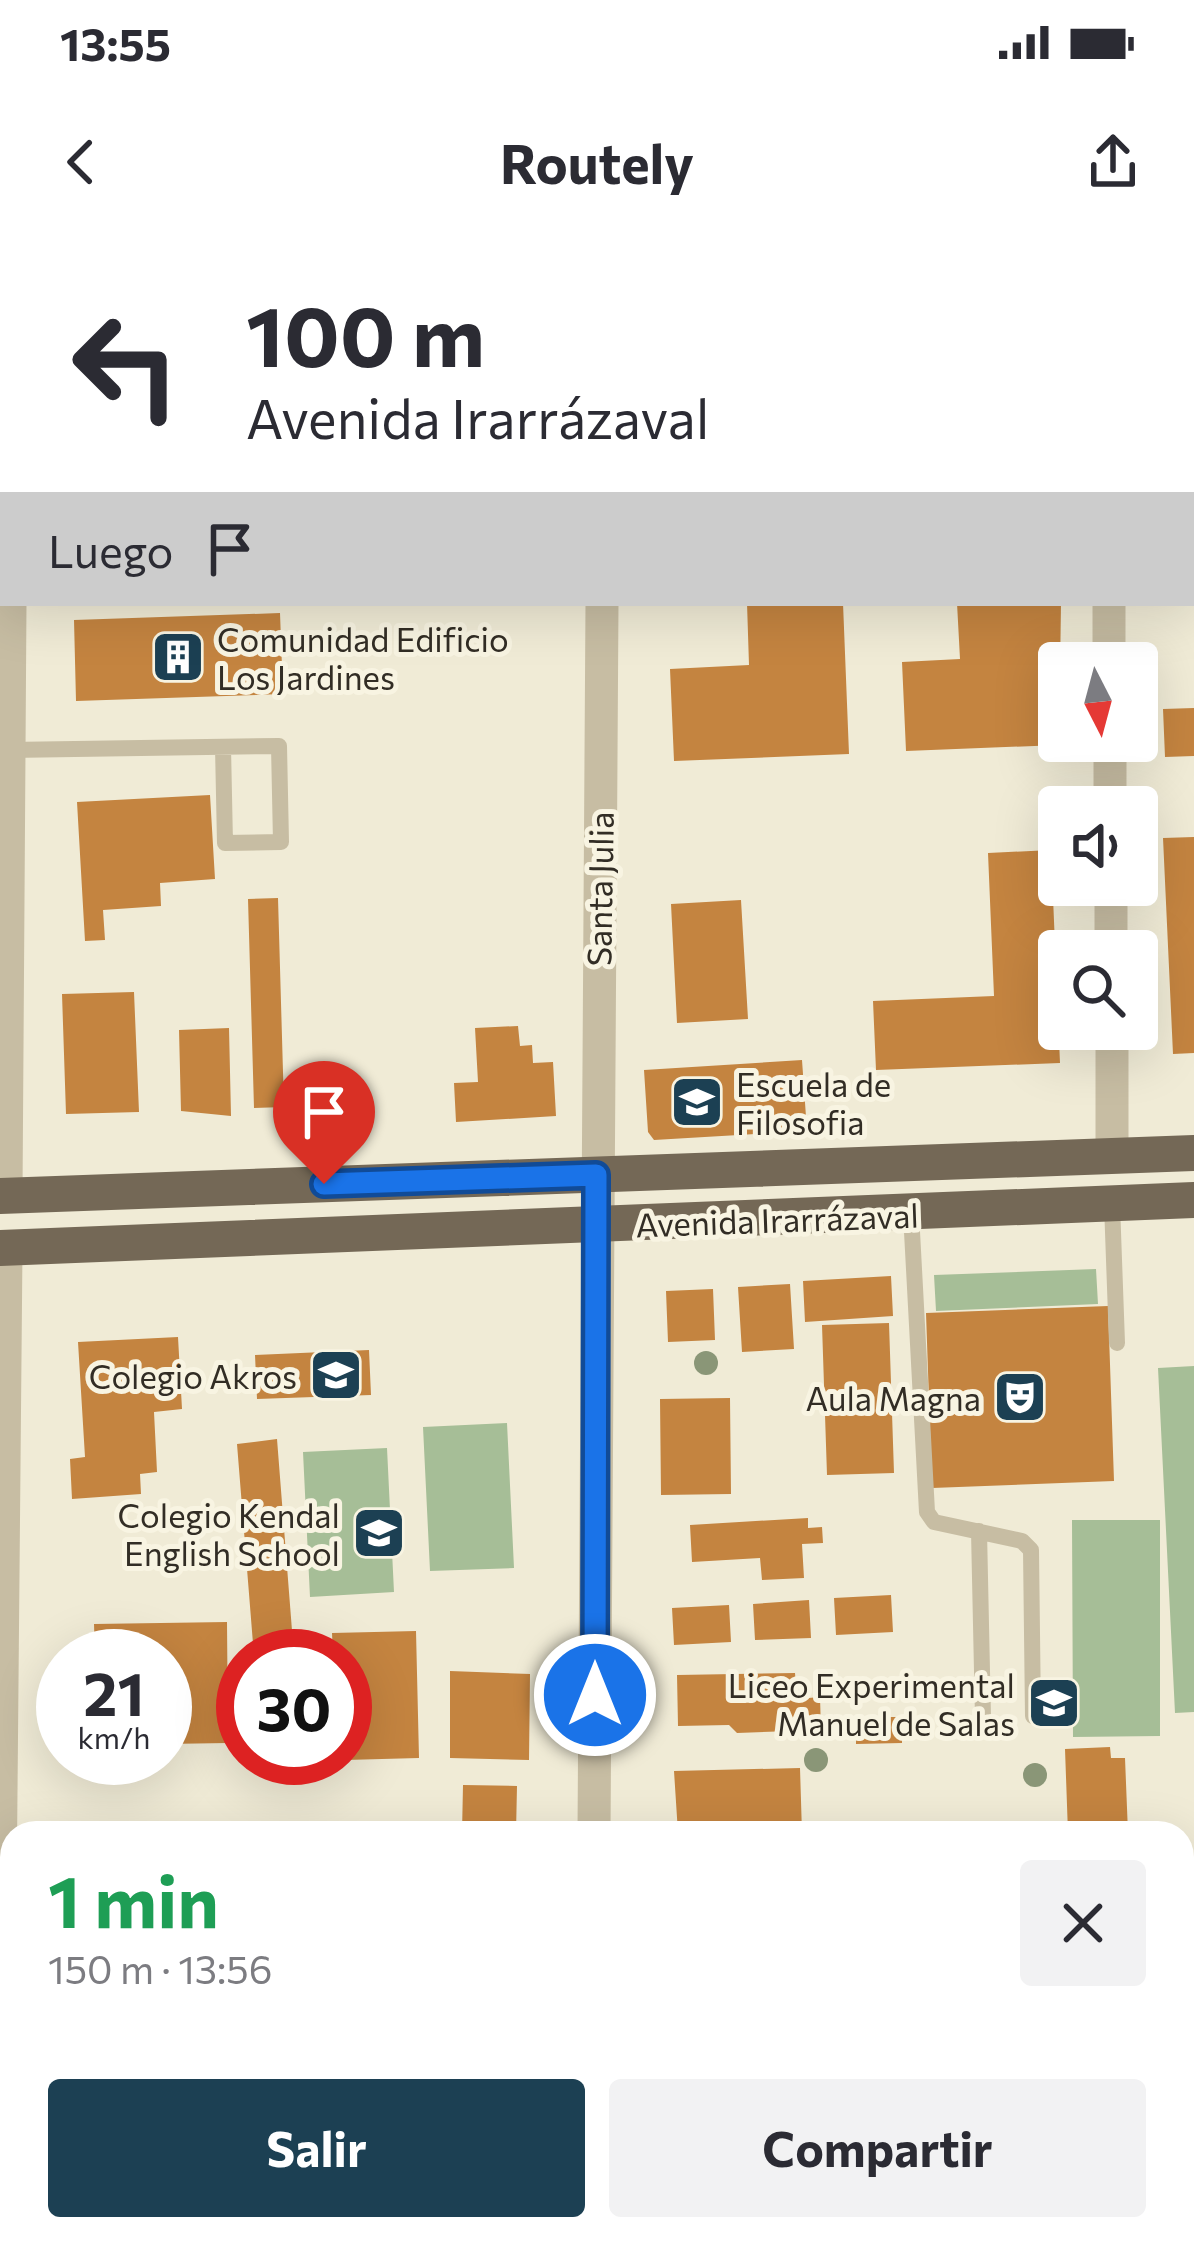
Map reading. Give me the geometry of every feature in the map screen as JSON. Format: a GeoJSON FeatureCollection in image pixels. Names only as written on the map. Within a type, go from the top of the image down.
{"type":"FeatureCollection","features":[{"type":"Feature","properties":{"kind":"main road","name":"Avenida Irarrázaval"},"geometry":{"type":"LineString","coordinates":[[3,1196],[1194,1153]]}},
{"type":"Feature","properties":{"kind":"main road","name":"Avenida Irarrázaval"},"geometry":{"type":"LineString","coordinates":[[3,1248],[1194,1200]]}},
{"type":"Feature","properties":{"kind":"street"},"geometry":{"type":"LineString","coordinates":[[3,1196],[10,606]]}},
{"type":"Feature","properties":{"kind":"street","name":"Santa Julia"},"geometry":{"type":"LineString","coordinates":[[594,1821],[602,606]]}},
{"type":"Feature","properties":{"kind":"street"},"geometry":{"type":"LineString","coordinates":[[1109,606],[1109,642]]}},
{"type":"Feature","properties":{"kind":"street"},"geometry":{"type":"LineString","coordinates":[[1112,1050],[1112,1156]]}},
{"type":"Feature","properties":{"kind":"street"},"geometry":{"type":"LineString","coordinates":[[0,1821],[3,1248]]}},
{"type":"Feature","properties":{"kind":"lane"},"geometry":{"type":"LineString","coordinates":[[6,764],[223,747],[279,746],[280,842],[225,843],[223,747]]}},
{"type":"Feature","properties":{"kind":"lane"},"geometry":{"type":"LineString","coordinates":[[1112,1204],[1117,1343]]}},
{"type":"Feature","properties":{"kind":"lane"},"geometry":{"type":"LineString","coordinates":[[911,1213],[927,1512],[934,1522],[1022,1541],[1031,1550],[1033,1716]]}},
{"type":"Feature","properties":{"kind":"lane"},"geometry":{"type":"LineString","coordinates":[[979,1531],[983,1718]]}},
{"type":"Feature","properties":{"kind":"green space"},"geometry":{"type":"Polygon","coordinates":[[[1096,1269],[1098,1304],[936,1311],[934,1275],[1096,1269]]]}},
{"type":"Feature","properties":{"kind":"green space"},"geometry":{"type":"Polygon","coordinates":[[[1194,1366],[1194,1712],[1175,1713],[1158,1368],[1194,1366]]]}},
{"type":"Feature","properties":{"kind":"green space"},"geometry":{"type":"Polygon","coordinates":[[[507,1423],[514,1568],[430,1571],[423,1427],[507,1423]]]}},
{"type":"Feature","properties":{"kind":"green space"},"geometry":{"type":"Polygon","coordinates":[[[387,1448],[394,1592],[310,1597],[303,1452],[387,1448]]]}},
{"type":"Feature","properties":{"kind":"green space"},"geometry":{"type":"Polygon","coordinates":[[[1072,1520],[1160,1520],[1160,1736],[1073,1737],[1072,1520]]]}},
{"type":"Feature","properties":{"kind":"building"},"geometry":{"type":"Polygon","coordinates":[[[747,606],[843,606],[849,754],[674,761],[670,669],[749,665],[747,606]]]}},
{"type":"Feature","properties":{"kind":"building"},"geometry":{"type":"Polygon","coordinates":[[[957,606],[1061,606],[1060,642],[1038,642],[1038,746],[906,751],[902,662],[960,659],[957,606]]]}},
{"type":"Feature","properties":{"kind":"building","name":"Comunidad Edificio Los Jardines"},"geometry":{"type":"Polygon","coordinates":[[[280,613],[283,694],[76,701],[74,620],[280,613]]]}},
{"type":"Feature","properties":{"kind":"building"},"geometry":{"type":"Polygon","coordinates":[[[1194,708],[1194,756],[1165,757],[1163,709],[1194,708]]]}},
{"type":"Feature","properties":{"kind":"building"},"geometry":{"type":"Polygon","coordinates":[[[210,795],[215,879],[160,883],[161,906],[103,910],[105,940],[85,941],[77,802],[210,795]]]}},
{"type":"Feature","properties":{"kind":"building"},"geometry":{"type":"Polygon","coordinates":[[[1194,837],[1194,1053],[1173,1054],[1163,838],[1194,837]]]}},
{"type":"Feature","properties":{"kind":"building"},"geometry":{"type":"Polygon","coordinates":[[[1038,851],[1038,906],[1053,906],[1054,930],[1038,930],[1038,1050],[1059,1050],[1060,1063],[876,1070],[873,1001],[994,996],[988,853],[1038,851]]]}},
{"type":"Feature","properties":{"kind":"building"},"geometry":{"type":"Polygon","coordinates":[[[278,898],[284,1107],[254,1108],[248,899],[278,898]]]}},
{"type":"Feature","properties":{"kind":"building"},"geometry":{"type":"Polygon","coordinates":[[[741,900],[748,1019],[677,1023],[671,904],[741,900]]]}},
{"type":"Feature","properties":{"kind":"building"},"geometry":{"type":"Polygon","coordinates":[[[134,992],[139,1112],[66,1114],[62,994],[134,992]]]}},
{"type":"Feature","properties":{"kind":"building"},"geometry":{"type":"Polygon","coordinates":[[[518,1026],[520,1046],[532,1045],[533,1063],[553,1062],[556,1116],[456,1122],[454,1083],[478,1082],[475,1028],[518,1026]]]}},
{"type":"Feature","properties":{"kind":"building"},"geometry":{"type":"Polygon","coordinates":[[[229,1028],[231,1116],[181,1111],[179,1030],[229,1028]]]}},
{"type":"Feature","properties":{"kind":"building"},"geometry":{"type":"Polygon","coordinates":[[[802,1060],[807,1131],[654,1140],[648,1132],[644,1070],[802,1060]]]}},
{"type":"Feature","properties":{"kind":"building"},"geometry":{"type":"Polygon","coordinates":[[[891,1276],[893,1316],[805,1322],[803,1281],[891,1276]]]}},
{"type":"Feature","properties":{"kind":"building"},"geometry":{"type":"Polygon","coordinates":[[[790,1284],[794,1349],[742,1352],[738,1287],[790,1284]]]}},
{"type":"Feature","properties":{"kind":"building"},"geometry":{"type":"Polygon","coordinates":[[[713,1289],[715,1340],[668,1342],[666,1291],[713,1289]]]}},
{"type":"Feature","properties":{"kind":"building","name":"Aula Magna"},"geometry":{"type":"Polygon","coordinates":[[[1108,1306],[1114,1481],[932,1488],[926,1313],[1108,1306]]]}},
{"type":"Feature","properties":{"kind":"building"},"geometry":{"type":"Polygon","coordinates":[[[889,1323],[894,1473],[827,1475],[822,1325],[889,1323]]]}},
{"type":"Feature","properties":{"kind":"building"},"geometry":{"type":"Polygon","coordinates":[[[178,1337],[182,1409],[154,1412],[157,1472],[140,1474],[141,1494],[72,1499],[70,1459],[85,1457],[78,1342],[178,1337]]]}},
{"type":"Feature","properties":{"kind":"building"},"geometry":{"type":"Polygon","coordinates":[[[369,1350],[371,1395],[257,1399],[255,1355],[369,1350]]]}},
{"type":"Feature","properties":{"kind":"building"},"geometry":{"type":"Polygon","coordinates":[[[730,1398],[731,1494],[661,1495],[660,1399],[730,1398]]]}},
{"type":"Feature","properties":{"kind":"building"},"geometry":{"type":"Polygon","coordinates":[[[277,1439],[292,1629],[252,1629],[237,1444],[277,1439]]]}},
{"type":"Feature","properties":{"kind":"building"},"geometry":{"type":"Polygon","coordinates":[[[808,1518],[808,1528],[822,1527],[823,1543],[802,1544],[804,1578],[762,1580],[760,1558],[692,1562],[690,1525],[808,1518]]]}},
{"type":"Feature","properties":{"kind":"building"},"geometry":{"type":"Polygon","coordinates":[[[891,1595],[893,1632],[836,1635],[834,1598],[891,1595]]]}},
{"type":"Feature","properties":{"kind":"building"},"geometry":{"type":"Polygon","coordinates":[[[809,1600],[811,1638],[755,1640],[753,1604],[809,1600]]]}},
{"type":"Feature","properties":{"kind":"building"},"geometry":{"type":"Polygon","coordinates":[[[729,1605],[731,1642],[674,1645],[672,1608],[729,1605]]]}},
{"type":"Feature","properties":{"kind":"building"},"geometry":{"type":"Polygon","coordinates":[[[227,1622],[227,1629],[216,1629],[216,1743],[192,1744],[192,1629],[94,1629],[94,1624],[227,1622]]]}},
{"type":"Feature","properties":{"kind":"building"},"geometry":{"type":"Polygon","coordinates":[[[416,1631],[419,1758],[372,1759],[372,1632],[416,1631]]]}},
{"type":"Feature","properties":{"kind":"building"},"geometry":{"type":"Polygon","coordinates":[[[450,1671],[530,1674],[529,1760],[450,1758],[450,1671]]]}},
{"type":"Feature","properties":{"kind":"building"},"geometry":{"type":"Polygon","coordinates":[[[795,1673],[797,1699],[820,1697],[821,1730],[737,1733],[729,1725],[678,1726],[677,1675],[795,1673]]]}},
{"type":"Feature","properties":{"kind":"building"},"geometry":{"type":"Polygon","coordinates":[[[856,1717],[902,1717],[902,1743],[856,1744],[856,1717]]]}},
{"type":"Feature","properties":{"kind":"building"},"geometry":{"type":"Polygon","coordinates":[[[1110,1747],[1111,1758],[1125,1758],[1128,1821],[1068,1821],[1065,1749],[1110,1747]]]}},
{"type":"Feature","properties":{"kind":"building"},"geometry":{"type":"Polygon","coordinates":[[[800,1768],[802,1821],[677,1821],[674,1771],[800,1768]]]}},
{"type":"Feature","properties":{"kind":"building"},"geometry":{"type":"Polygon","coordinates":[[[463,1785],[517,1786],[516,1821],[462,1821],[463,1785]]]}},
{"type":"Feature","properties":{"kind":"place","name":"Comunidad Edificio Los Jardines"},"geometry":{"type":"Point","coordinates":[178,657]}},
{"type":"Feature","properties":{"kind":"place","name":"Escuela de Filosofia"},"geometry":{"type":"Point","coordinates":[697,1102]}},
{"type":"Feature","properties":{"kind":"place","name":"Colegio Akros"},"geometry":{"type":"Point","coordinates":[336,1375]}},
{"type":"Feature","properties":{"kind":"place","name":"Aula Magna"},"geometry":{"type":"Point","coordinates":[1020,1397]}},
{"type":"Feature","properties":{"kind":"place","name":"Colegio Kendal English School"},"geometry":{"type":"Point","coordinates":[379,1533]}},
{"type":"Feature","properties":{"kind":"place","name":"Liceo Experimental Manuel de Salas"},"geometry":{"type":"Point","coordinates":[1054,1703]}},
{"type":"Feature","properties":{"kind":"route"},"geometry":{"type":"LineString","coordinates":[[324,1184],[596,1175],[595,1695]]}}]}
